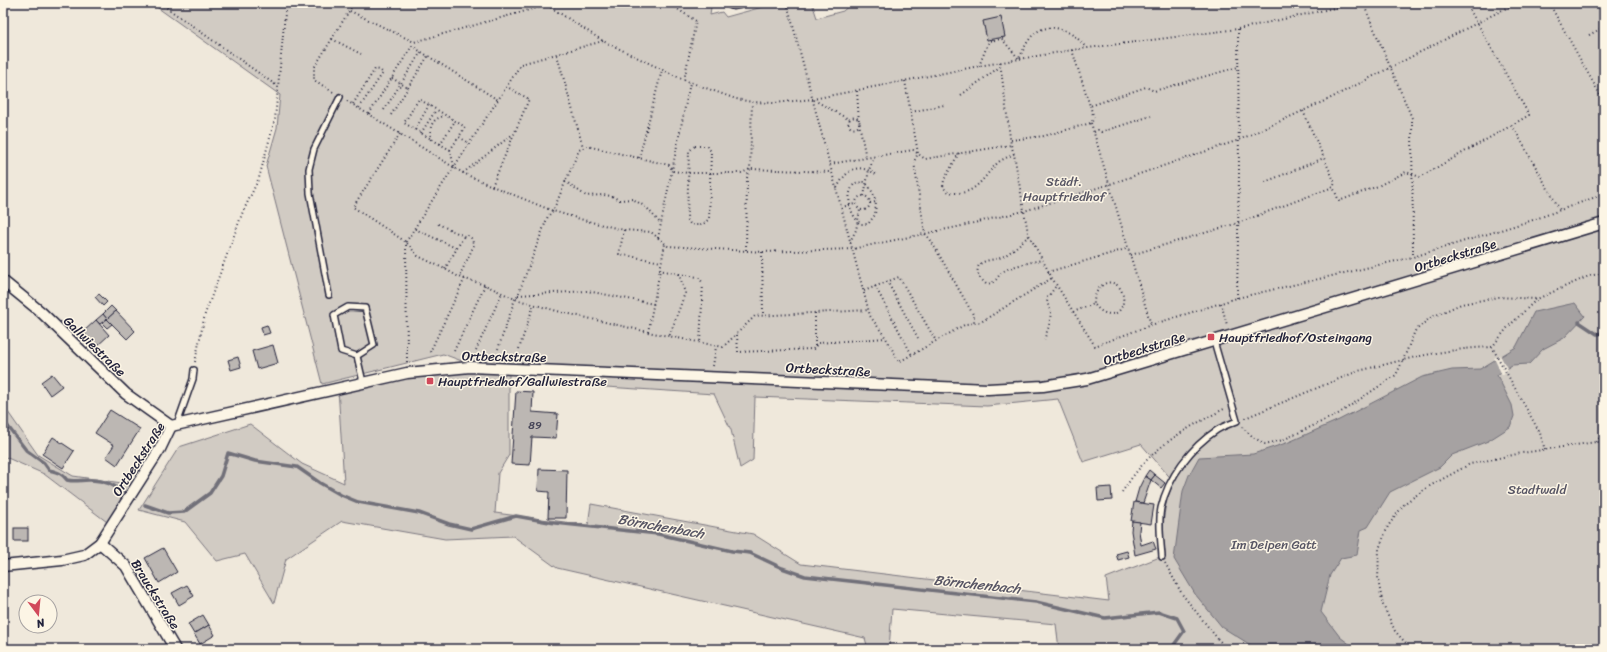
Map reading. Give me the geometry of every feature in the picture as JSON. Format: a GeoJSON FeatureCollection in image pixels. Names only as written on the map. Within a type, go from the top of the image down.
{"type":"FeatureCollection","features":[{"type":"Feature","properties":{"kind":"street"},"geometry":{"type":"LineString","coordinates":[[730,3],[739,3]]}},
{"type":"Feature","properties":{"kind":"street","name":"Ortbeckstraße"},"geometry":{"type":"LineString","coordinates":[[100,543],[174,426],[363,382],[407,373],[470,367],[988,389],[1043,386],[1087,379],[1604,223]]}},
{"type":"Feature","properties":{"kind":"street","name":"Gallwiestraße"},"geometry":{"type":"LineString","coordinates":[[3,281],[41,312],[126,394],[174,426]]}},
{"type":"Feature","properties":{"kind":"street"},"geometry":{"type":"LineString","coordinates":[[3,566],[62,560],[84,555],[100,543]]}},
{"type":"Feature","properties":{"kind":"street","name":"Brauckstraße"},"geometry":{"type":"LineString","coordinates":[[100,543],[126,566],[175,649]]}},
{"type":"Feature","properties":{"kind":"lane"},"geometry":{"type":"LineString","coordinates":[[329,295],[310,193],[309,169],[314,149],[340,97]]}},
{"type":"Feature","properties":{"kind":"lane"},"geometry":{"type":"LineString","coordinates":[[348,307],[365,308],[374,345],[357,356],[341,351],[334,315],[348,307]]}},
{"type":"Feature","properties":{"kind":"lane"},"geometry":{"type":"LineString","coordinates":[[1162,557],[1160,531],[1161,509],[1167,489],[1180,467],[1197,447],[1218,430],[1237,421],[1214,341]]}},
{"type":"Feature","properties":{"kind":"lane"},"geometry":{"type":"LineString","coordinates":[[357,356],[363,382]]}},
{"type":"Feature","properties":{"kind":"lane"},"geometry":{"type":"LineString","coordinates":[[174,426],[194,370]]}},
{"type":"Feature","properties":{"kind":"path"},"geometry":{"type":"LineString","coordinates":[[160,3],[277,86]]}},
{"type":"Feature","properties":{"kind":"path"},"geometry":{"type":"LineString","coordinates":[[194,370],[205,314],[242,214],[259,178],[275,119],[286,3]]}},
{"type":"Feature","properties":{"kind":"path"},"geometry":{"type":"LineString","coordinates":[[354,3],[314,68],[314,80],[400,134],[463,172],[492,186],[553,211],[624,230],[651,232],[668,246],[762,252],[852,250],[1024,211],[1110,184],[1239,140],[1391,68],[1516,3]]}},
{"type":"Feature","properties":{"kind":"path"},"geometry":{"type":"LineString","coordinates":[[544,3],[603,41],[690,83],[736,100],[775,103],[813,99],[1000,62],[1072,50],[1238,29],[1358,3]]}},
{"type":"Feature","properties":{"kind":"path"},"geometry":{"type":"LineString","coordinates":[[550,7],[566,3]]}},
{"type":"Feature","properties":{"kind":"path"},"geometry":{"type":"LineString","coordinates":[[668,3],[696,21],[684,80]]}},
{"type":"Feature","properties":{"kind":"path"},"geometry":{"type":"LineString","coordinates":[[787,3],[870,316],[886,338],[899,362],[966,324],[981,322],[1052,278]]}},
{"type":"Feature","properties":{"kind":"path"},"geometry":{"type":"LineString","coordinates":[[1363,3],[1412,118],[1413,257]]}},
{"type":"Feature","properties":{"kind":"path"},"geometry":{"type":"LineString","coordinates":[[1303,111],[1335,183],[1333,186],[1340,200],[1378,186],[1406,172],[1420,177],[1529,115],[1466,3]]}},
{"type":"Feature","properties":{"kind":"path"},"geometry":{"type":"LineString","coordinates":[[1548,3],[1604,102]]}},
{"type":"Feature","properties":{"kind":"path"},"geometry":{"type":"LineString","coordinates":[[350,10],[414,42],[547,5]]}},
{"type":"Feature","properties":{"kind":"path"},"geometry":{"type":"LineString","coordinates":[[1589,36],[1604,27]]}},
{"type":"Feature","properties":{"kind":"path"},"geometry":{"type":"LineString","coordinates":[[1019,59],[1028,41],[1033,35],[1045,29],[1055,28],[1068,32],[1079,38],[1086,48]]}},
{"type":"Feature","properties":{"kind":"path"},"geometry":{"type":"LineString","coordinates":[[1237,298],[1239,140],[1238,29]]}},
{"type":"Feature","properties":{"kind":"path"},"geometry":{"type":"LineString","coordinates":[[332,39],[361,54]]}},
{"type":"Feature","properties":{"kind":"path"},"geometry":{"type":"LineString","coordinates":[[979,66],[989,41],[1002,39],[1019,59]]}},
{"type":"Feature","properties":{"kind":"path"},"geometry":{"type":"LineString","coordinates":[[407,373],[406,242],[521,64],[603,41]]}},
{"type":"Feature","properties":{"kind":"path"},"geometry":{"type":"LineString","coordinates":[[369,114],[414,42]]}},
{"type":"Feature","properties":{"kind":"path"},"geometry":{"type":"LineString","coordinates":[[412,46],[498,100]]}},
{"type":"Feature","properties":{"kind":"path"},"geometry":{"type":"LineString","coordinates":[[1011,140],[1044,136],[1091,123],[1094,118],[1072,50]]}},
{"type":"Feature","properties":{"kind":"path"},"geometry":{"type":"LineString","coordinates":[[384,110],[421,52]]}},
{"type":"Feature","properties":{"kind":"path"},"geometry":{"type":"LineString","coordinates":[[557,55],[584,147]]}},
{"type":"Feature","properties":{"kind":"path"},"geometry":{"type":"LineString","coordinates":[[391,114],[428,56]]}},
{"type":"Feature","properties":{"kind":"path"},"geometry":{"type":"LineString","coordinates":[[1000,62],[1011,145],[1029,236],[1056,286],[1095,346],[1151,325],[1237,298],[1413,257],[1533,220],[1604,194]]}},
{"type":"Feature","properties":{"kind":"path"},"geometry":{"type":"LineString","coordinates":[[961,95],[1001,66]]}},
{"type":"Feature","properties":{"kind":"path"},"geometry":{"type":"LineString","coordinates":[[1090,106],[1146,87],[1154,91],[1238,67]]}},
{"type":"Feature","properties":{"kind":"path"},"geometry":{"type":"LineString","coordinates":[[352,104],[375,69],[380,70],[383,73],[359,108]]}},
{"type":"Feature","properties":{"kind":"path"},"geometry":{"type":"LineString","coordinates":[[639,158],[662,70]]}},
{"type":"Feature","properties":{"kind":"path"},"geometry":{"type":"LineString","coordinates":[[392,78],[408,88]]}},
{"type":"Feature","properties":{"kind":"path"},"geometry":{"type":"LineString","coordinates":[[906,81],[918,153],[914,162],[925,234],[930,239],[974,316],[974,323]]}},
{"type":"Feature","properties":{"kind":"path"},"geometry":{"type":"LineString","coordinates":[[658,238],[690,83]]}},
{"type":"Feature","properties":{"kind":"path"},"geometry":{"type":"LineString","coordinates":[[492,186],[529,99],[506,87]]}},
{"type":"Feature","properties":{"kind":"path"},"geometry":{"type":"LineString","coordinates":[[857,91],[859,123],[866,158]]}},
{"type":"Feature","properties":{"kind":"path"},"geometry":{"type":"LineString","coordinates":[[450,150],[465,127],[419,99],[404,123],[450,150],[454,166]]}},
{"type":"Feature","properties":{"kind":"path"},"geometry":{"type":"LineString","coordinates":[[813,99],[850,120],[856,118],[859,123]]}},
{"type":"Feature","properties":{"kind":"path"},"geometry":{"type":"LineString","coordinates":[[746,251],[747,178],[750,169],[752,102]]}},
{"type":"Feature","properties":{"kind":"path"},"geometry":{"type":"LineString","coordinates":[[911,112],[944,105]]}},
{"type":"Feature","properties":{"kind":"path"},"geometry":{"type":"LineString","coordinates":[[415,130],[429,106]]}},
{"type":"Feature","properties":{"kind":"path"},"geometry":{"type":"LineString","coordinates":[[421,134],[436,110]]}},
{"type":"Feature","properties":{"kind":"path"},"geometry":{"type":"LineString","coordinates":[[431,140],[430,128],[433,122],[445,115]]}},
{"type":"Feature","properties":{"kind":"path"},"geometry":{"type":"LineString","coordinates":[[1094,132],[1098,130],[1101,132],[1151,116]]}},
{"type":"Feature","properties":{"kind":"path"},"geometry":{"type":"LineString","coordinates":[[850,120],[848,123],[852,128],[858,126],[859,123]]}},
{"type":"Feature","properties":{"kind":"path"},"geometry":{"type":"LineString","coordinates":[[440,144],[455,121]]}},
{"type":"Feature","properties":{"kind":"path"},"geometry":{"type":"LineString","coordinates":[[1091,123],[1151,325]]}},
{"type":"Feature","properties":{"kind":"path"},"geometry":{"type":"LineString","coordinates":[[1512,125],[1560,210]]}},
{"type":"Feature","properties":{"kind":"path"},"geometry":{"type":"LineString","coordinates":[[463,172],[514,133]]}},
{"type":"Feature","properties":{"kind":"path"},"geometry":{"type":"LineString","coordinates":[[400,134],[353,206],[406,242],[418,256],[459,277],[485,285],[515,299],[557,311],[669,337],[723,347],[755,316],[869,310]]}},
{"type":"Feature","properties":{"kind":"path"},"geometry":{"type":"LineString","coordinates":[[459,137],[469,143]]}},
{"type":"Feature","properties":{"kind":"path"},"geometry":{"type":"LineString","coordinates":[[830,164],[913,150],[924,159],[959,152],[1011,145]]}},
{"type":"Feature","properties":{"kind":"path"},"geometry":{"type":"LineString","coordinates":[[498,349],[515,299],[518,296],[548,216],[553,211],[578,150],[587,146],[669,165],[673,171],[688,173],[742,172],[750,169],[831,172]]}},
{"type":"Feature","properties":{"kind":"path"},"geometry":{"type":"LineString","coordinates":[[696,146],[706,146],[711,151],[711,173],[710,219],[702,225],[691,225],[687,220],[689,151],[696,146]]}},
{"type":"Feature","properties":{"kind":"path"},"geometry":{"type":"LineString","coordinates":[[959,152],[944,180],[943,187],[950,192],[964,192],[976,188],[1001,160],[1014,154]]}},
{"type":"Feature","properties":{"kind":"path"},"geometry":{"type":"LineString","coordinates":[[864,196],[874,157]]}},
{"type":"Feature","properties":{"kind":"path"},"geometry":{"type":"LineString","coordinates":[[1265,182],[1324,158]]}},
{"type":"Feature","properties":{"kind":"path"},"geometry":{"type":"LineString","coordinates":[[836,189],[850,171],[860,168],[870,170],[877,175]]}},
{"type":"Feature","properties":{"kind":"path"},"geometry":{"type":"LineString","coordinates":[[565,181],[586,196],[603,195],[612,196],[619,200],[633,199],[647,208],[661,224]]}},
{"type":"Feature","properties":{"kind":"path"},"geometry":{"type":"LineString","coordinates":[[859,181],[867,184],[873,191],[876,202],[876,212],[871,222],[864,225],[858,222],[850,205],[849,193],[852,186],[859,181]]}},
{"type":"Feature","properties":{"kind":"path"},"geometry":{"type":"LineString","coordinates":[[1131,256],[1238,223],[1333,186]]}},
{"type":"Feature","properties":{"kind":"path"},"geometry":{"type":"LineString","coordinates":[[855,204],[858,197],[864,196],[869,199],[870,203]]}},
{"type":"Feature","properties":{"kind":"path"},"geometry":{"type":"LineString","coordinates":[[870,203],[876,202]]}},
{"type":"Feature","properties":{"kind":"path"},"geometry":{"type":"LineString","coordinates":[[855,204],[858,209],[866,210],[870,203]]}},
{"type":"Feature","properties":{"kind":"path"},"geometry":{"type":"LineString","coordinates":[[841,207],[855,204]]}},
{"type":"Feature","properties":{"kind":"path"},"geometry":{"type":"LineString","coordinates":[[850,242],[854,238],[860,210]]}},
{"type":"Feature","properties":{"kind":"path"},"geometry":{"type":"LineString","coordinates":[[438,224],[471,238],[474,245],[459,277]]}},
{"type":"Feature","properties":{"kind":"path"},"geometry":{"type":"LineString","coordinates":[[414,229],[456,248]]}},
{"type":"Feature","properties":{"kind":"path"},"geometry":{"type":"LineString","coordinates":[[624,230],[619,254],[661,262]]}},
{"type":"Feature","properties":{"kind":"path"},"geometry":{"type":"LineString","coordinates":[[445,269],[464,236]]}},
{"type":"Feature","properties":{"kind":"path"},"geometry":{"type":"LineString","coordinates":[[1029,236],[1005,256],[983,261],[978,268],[979,277],[986,284],[990,283],[1000,277],[1004,271],[1042,260]]}},
{"type":"Feature","properties":{"kind":"path"},"geometry":{"type":"LineString","coordinates":[[648,332],[665,244]]}},
{"type":"Feature","properties":{"kind":"path"},"geometry":{"type":"LineString","coordinates":[[1048,272],[1129,248]]}},
{"type":"Feature","properties":{"kind":"path"},"geometry":{"type":"LineString","coordinates":[[762,252],[763,315]]}},
{"type":"Feature","properties":{"kind":"path"},"geometry":{"type":"LineString","coordinates":[[659,270],[698,277],[703,283],[700,343]]}},
{"type":"Feature","properties":{"kind":"path"},"geometry":{"type":"LineString","coordinates":[[1538,299],[1499,297],[1461,304],[1430,318],[1415,331],[1403,360],[1396,375],[1338,414],[1283,440],[1265,444],[1252,437],[1237,421],[1358,371],[1403,360],[1423,355],[1492,347],[1508,327],[1538,299],[1589,276],[1604,273]]}},
{"type":"Feature","properties":{"kind":"path"},"geometry":{"type":"LineString","coordinates":[[669,337],[685,292],[679,274]]}},
{"type":"Feature","properties":{"kind":"path"},"geometry":{"type":"LineString","coordinates":[[864,290],[899,277],[936,341]]}},
{"type":"Feature","properties":{"kind":"path"},"geometry":{"type":"LineString","coordinates":[[430,352],[465,278]]}},
{"type":"Feature","properties":{"kind":"path"},"geometry":{"type":"LineString","coordinates":[[887,281],[918,338]]}},
{"type":"Feature","properties":{"kind":"path"},"geometry":{"type":"LineString","coordinates":[[1109,283],[1117,285],[1120,289],[1123,305],[1122,309],[1117,313],[1106,314],[1100,311],[1094,304],[1096,291],[1101,286],[1109,283]]}},
{"type":"Feature","properties":{"kind":"path"},"geometry":{"type":"LineString","coordinates":[[454,351],[485,285]]}},
{"type":"Feature","properties":{"kind":"path"},"geometry":{"type":"LineString","coordinates":[[874,286],[912,355]]}},
{"type":"Feature","properties":{"kind":"path"},"geometry":{"type":"LineString","coordinates":[[1044,340],[1049,326],[1051,313],[1048,297],[1056,286]]}},
{"type":"Feature","properties":{"kind":"path"},"geometry":{"type":"LineString","coordinates":[[518,296],[587,291],[654,304]]}},
{"type":"Feature","properties":{"kind":"path"},"geometry":{"type":"LineString","coordinates":[[476,350],[502,293]]}},
{"type":"Feature","properties":{"kind":"path"},"geometry":{"type":"LineString","coordinates":[[1221,303],[1230,336]]}},
{"type":"Feature","properties":{"kind":"path"},"geometry":{"type":"LineString","coordinates":[[519,349],[534,304]]}},
{"type":"Feature","properties":{"kind":"path"},"geometry":{"type":"LineString","coordinates":[[1073,312],[1094,304]]}},
{"type":"Feature","properties":{"kind":"path"},"geometry":{"type":"LineString","coordinates":[[814,314],[815,346]]}},
{"type":"Feature","properties":{"kind":"path"},"geometry":{"type":"LineString","coordinates":[[737,335],[738,352],[813,349],[818,343],[886,338]]}},
{"type":"Feature","properties":{"kind":"path"},"geometry":{"type":"LineString","coordinates":[[712,377],[716,346]]}},
{"type":"Feature","properties":{"kind":"path"},"geometry":{"type":"LineString","coordinates":[[1492,347],[1540,433],[1545,450]]}},
{"type":"Feature","properties":{"kind":"path"},"geometry":{"type":"LineString","coordinates":[[1122,492],[1150,456],[1171,440],[1201,421],[1232,405]]}},
{"type":"Feature","properties":{"kind":"path"},"geometry":{"type":"LineString","coordinates":[[1596,442],[1604,433]]}},
{"type":"Feature","properties":{"kind":"path"},"geometry":{"type":"LineString","coordinates":[[1411,649],[1395,631],[1383,605],[1379,586],[1379,549],[1388,526],[1405,502],[1428,486],[1470,464],[1545,450],[1604,442]]}},
{"type":"Feature","properties":{"kind":"path"},"geometry":{"type":"LineString","coordinates":[[1162,557],[1182,594],[1227,649]]}},
{"type":"Feature","properties":{"kind":"green space","name":"Städt. Hauptfriedhof"},"geometry":{"type":"Polygon","coordinates":[[[151,3],[708,3],[711,7],[710,15],[722,12],[726,17],[777,3],[812,3],[817,18],[843,11],[852,3],[1604,3],[1604,219],[1081,383],[1211,347],[1604,227],[1604,649],[1059,649],[1056,624],[892,609],[889,649],[868,649],[865,638],[557,568],[513,536],[445,539],[342,521],[286,559],[274,603],[245,554],[217,561],[185,522],[139,510],[179,447],[250,424],[302,464],[344,483],[338,388],[407,373],[509,371],[509,455],[498,473],[495,513],[588,525],[591,504],[753,534],[801,564],[1109,601],[1106,578],[1165,555],[1163,527],[1165,509],[1174,482],[1141,444],[1083,462],[1058,399],[987,406],[755,397],[753,460],[740,468],[731,430],[714,394],[591,386],[589,376],[470,364],[443,354],[322,384],[266,166],[277,128],[280,95],[151,3]]]}},
{"type":"Feature","properties":{"kind":"green space"},"geometry":{"type":"Polygon","coordinates":[[[3,405],[38,455],[73,476],[136,485],[111,525],[44,474],[3,456],[3,405]]]}},
{"type":"Feature","properties":{"kind":"shaded area","name":"Im Deipen Gatt"},"geometry":{"type":"Polygon","coordinates":[[[1575,303],[1585,316],[1564,338],[1543,349],[1529,364],[1512,365],[1497,375],[1512,405],[1514,416],[1510,427],[1488,441],[1452,455],[1440,467],[1390,492],[1368,527],[1361,530],[1357,555],[1341,558],[1330,575],[1321,612],[1340,637],[1356,649],[1257,649],[1222,627],[1195,594],[1174,559],[1183,491],[1189,475],[1199,457],[1253,454],[1289,442],[1339,420],[1422,377],[1452,370],[1480,369],[1516,347],[1534,312],[1575,303]]]}},
{"type":"Feature","properties":{"kind":"pier"},"geometry":{"type":"Polygon","coordinates":[[[1500,355],[1508,370],[1502,375],[1494,358],[1500,355]]]}},
{"type":"Feature","properties":{"kind":"building"},"geometry":{"type":"Polygon","coordinates":[[[1001,17],[1005,37],[987,40],[983,21],[1001,17]]]}},
{"type":"Feature","properties":{"kind":"building"},"geometry":{"type":"Polygon","coordinates":[[[99,294],[107,302],[103,306],[95,297],[99,294]]]}},
{"type":"Feature","properties":{"kind":"building"},"geometry":{"type":"Polygon","coordinates":[[[111,306],[116,311],[107,319],[103,314],[111,306]]]}},
{"type":"Feature","properties":{"kind":"building"},"geometry":{"type":"Polygon","coordinates":[[[116,311],[135,331],[127,339],[107,319],[116,311]]]}},
{"type":"Feature","properties":{"kind":"building"},"geometry":{"type":"Polygon","coordinates":[[[103,314],[107,319],[100,324],[96,320],[103,314]]]}},
{"type":"Feature","properties":{"kind":"building"},"geometry":{"type":"Polygon","coordinates":[[[107,319],[112,324],[107,328],[102,323],[107,319]]]}},
{"type":"Feature","properties":{"kind":"building"},"geometry":{"type":"Polygon","coordinates":[[[96,320],[109,335],[96,347],[83,332],[96,320]]]}},
{"type":"Feature","properties":{"kind":"building"},"geometry":{"type":"Polygon","coordinates":[[[267,325],[270,333],[263,335],[261,327],[267,325]]]}},
{"type":"Feature","properties":{"kind":"building"},"geometry":{"type":"Polygon","coordinates":[[[273,345],[278,363],[257,369],[252,351],[273,345]]]}},
{"type":"Feature","properties":{"kind":"building"},"geometry":{"type":"Polygon","coordinates":[[[238,357],[241,367],[231,370],[228,360],[238,357]]]}},
{"type":"Feature","properties":{"kind":"building"},"geometry":{"type":"Polygon","coordinates":[[[52,374],[62,386],[50,395],[41,382],[52,374]]]}},
{"type":"Feature","properties":{"kind":"building"},"geometry":{"type":"Polygon","coordinates":[[[516,391],[533,392],[532,412],[558,414],[556,438],[532,437],[530,465],[511,464],[516,391]]]}},
{"type":"Feature","properties":{"kind":"building"},"geometry":{"type":"Polygon","coordinates":[[[110,410],[140,429],[117,465],[106,457],[114,445],[95,433],[110,410]]]}},
{"type":"Feature","properties":{"kind":"building"},"geometry":{"type":"Polygon","coordinates":[[[53,437],[74,451],[63,468],[42,454],[53,437]]]}},
{"type":"Feature","properties":{"kind":"building"},"geometry":{"type":"Polygon","coordinates":[[[539,469],[567,470],[566,518],[548,518],[549,492],[538,491],[539,469]]]}},
{"type":"Feature","properties":{"kind":"building"},"geometry":{"type":"Polygon","coordinates":[[[1149,470],[1155,475],[1151,480],[1145,476],[1149,470]]]}},
{"type":"Feature","properties":{"kind":"building"},"geometry":{"type":"Polygon","coordinates":[[[1155,475],[1165,483],[1161,488],[1151,480],[1155,475]]]}},
{"type":"Feature","properties":{"kind":"building"},"geometry":{"type":"Polygon","coordinates":[[[1145,476],[1151,480],[1143,503],[1135,502],[1139,488],[1145,476]]]}},
{"type":"Feature","properties":{"kind":"building"},"geometry":{"type":"Polygon","coordinates":[[[1111,487],[1112,500],[1098,501],[1097,488],[1111,487]]]}},
{"type":"Feature","properties":{"kind":"building"},"geometry":{"type":"Polygon","coordinates":[[[1134,502],[1154,505],[1151,524],[1131,521],[1134,502]]]}},
{"type":"Feature","properties":{"kind":"building"},"geometry":{"type":"Polygon","coordinates":[[[1132,521],[1140,522],[1139,531],[1141,545],[1153,541],[1156,549],[1135,555],[1131,531],[1132,521]]]}},
{"type":"Feature","properties":{"kind":"building"},"geometry":{"type":"Polygon","coordinates":[[[14,528],[28,528],[28,541],[14,541],[14,528]]]}},
{"type":"Feature","properties":{"kind":"building"},"geometry":{"type":"Polygon","coordinates":[[[163,548],[177,572],[159,583],[145,558],[163,548]]]}},
{"type":"Feature","properties":{"kind":"building"},"geometry":{"type":"Polygon","coordinates":[[[1127,551],[1129,557],[1118,560],[1116,554],[1127,551]]]}},
{"type":"Feature","properties":{"kind":"building"},"geometry":{"type":"Polygon","coordinates":[[[187,585],[194,596],[179,605],[172,593],[187,585]]]}},
{"type":"Feature","properties":{"kind":"building"},"geometry":{"type":"Polygon","coordinates":[[[203,615],[209,625],[194,634],[188,624],[203,615]]]}},
{"type":"Feature","properties":{"kind":"building"},"geometry":{"type":"Polygon","coordinates":[[[209,625],[215,635],[200,644],[194,634],[209,625]]]}},
{"type":"Feature","properties":{"kind":"waterway"},"geometry":{"type":"LineString","coordinates":[[1579,322],[1597,334],[1604,333]]}},
{"type":"Feature","properties":{"kind":"waterway"},"geometry":{"type":"LineString","coordinates":[[3,420],[26,450],[44,463],[49,470],[59,473],[67,480],[94,480],[104,482],[127,494]]}},
{"type":"Feature","properties":{"kind":"waterway","name":"Börnchenbach"},"geometry":{"type":"LineString","coordinates":[[145,505],[168,513],[184,512],[210,493],[221,476],[228,453],[255,461],[297,467],[320,483],[341,495],[358,502],[419,513],[449,524],[471,529],[516,516],[555,523],[658,534],[732,551],[750,553],[782,568],[805,576],[1036,602],[1105,618],[1159,612],[1177,618],[1184,631],[1171,649]]}},
{"type":"Feature","properties":{"kind":"place","name":"Hauptfriedhof/Osteingang"},"geometry":{"type":"Point","coordinates":[1211,337]}},
{"type":"Feature","properties":{"kind":"place","name":"Hauptfriedhof/Gallwiestraße"},"geometry":{"type":"Point","coordinates":[430,381]}},
{"type":"Feature","properties":{"kind":"park label","name":"Stadtwald"},"geometry":{"type":"Point","coordinates":[1537,489]}}]}
